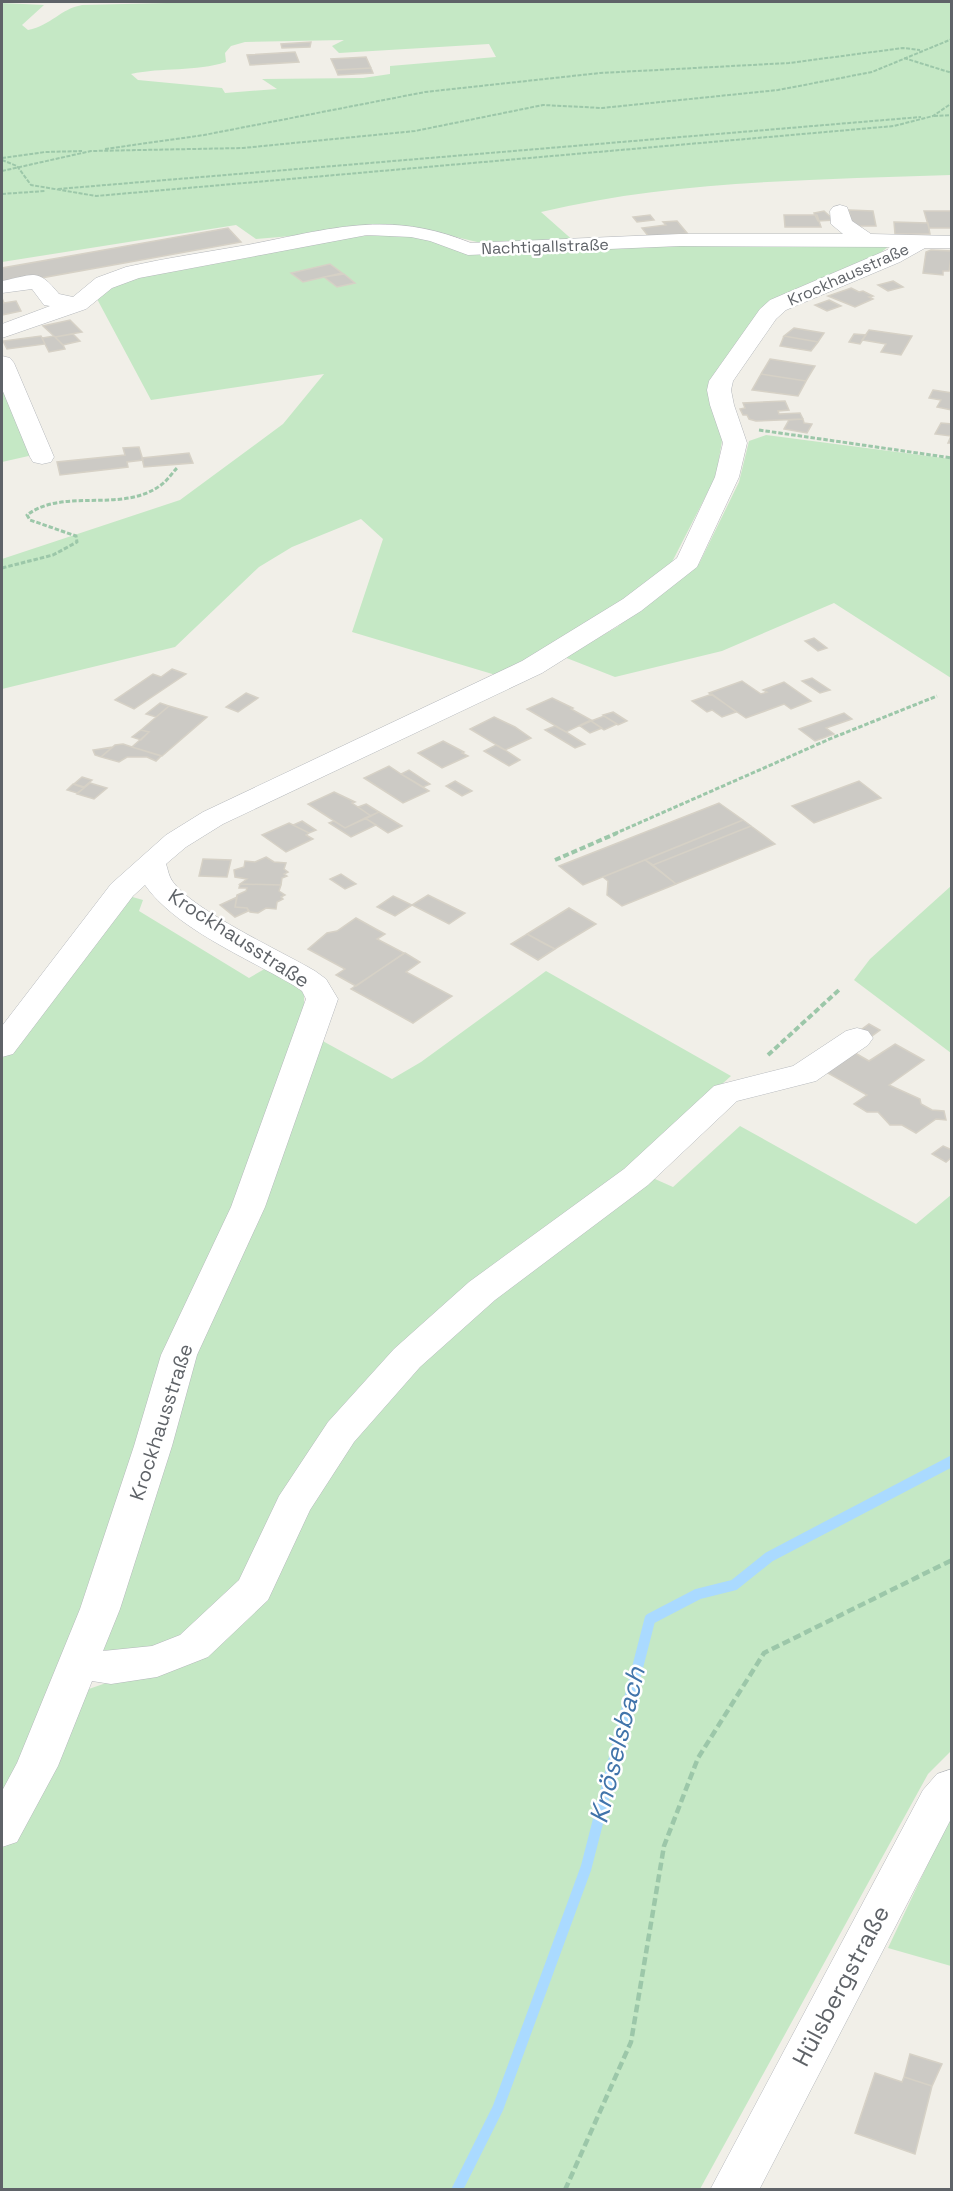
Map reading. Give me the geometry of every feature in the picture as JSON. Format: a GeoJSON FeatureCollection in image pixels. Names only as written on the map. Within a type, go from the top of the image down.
{"type":"FeatureCollection","features":[{"type":"Feature","properties":{"kind":"street"},"geometry":{"type":"LineString","coordinates":[[833,216],[855,240]]}},
{"type":"Feature","properties":{"kind":"street","name":"Nachtigallstraße"},"geometry":{"type":"LineString","coordinates":[[2,331],[78,304],[104,284],[135,272],[367,230],[411,231],[436,236],[468,249],[625,234],[680,240],[921,241]]}},
{"type":"Feature","properties":{"kind":"street","name":"Krockhausstraße"},"geometry":{"type":"LineString","coordinates":[[2,1830],[37,1766],[100,1609],[139,1490],[179,1355],[248,1207],[322,999],[315,986],[304,978],[195,913],[164,890],[154,875],[151,862],[176,841],[213,818],[532,667],[633,605],[688,562],[727,477],[735,443],[731,425],[720,398],[721,381],[778,305],[891,257],[921,241],[951,235]]}},
{"type":"Feature","properties":{"kind":"street"},"geometry":{"type":"LineString","coordinates":[[2,287],[38,281],[52,300],[78,304]]}},
{"type":"Feature","properties":{"kind":"street"},"geometry":{"type":"LineString","coordinates":[[2,363],[42,457]]}},
{"type":"Feature","properties":{"kind":"street"},"geometry":{"type":"LineString","coordinates":[[2,1047],[122,890],[151,862]]}},
{"type":"Feature","properties":{"kind":"street"},"geometry":{"type":"LineString","coordinates":[[78,1663],[111,1668],[158,1661],[194,1646],[254,1589],[293,1506],[340,1432],[407,1358],[482,1290],[636,1177],[726,1093],[804,1074],[856,1038]]}},
{"type":"Feature","properties":{"kind":"street","name":"Hülsbergstraße"},"geometry":{"type":"LineString","coordinates":[[734,2190],[938,1802],[951,1786]]}},
{"type":"Feature","properties":{"kind":"path"},"geometry":{"type":"LineString","coordinates":[[2,159],[45,152],[243,148],[415,131],[543,105],[602,108],[711,95],[778,90],[872,72],[951,39]]}},
{"type":"Feature","properties":{"kind":"path"},"geometry":{"type":"LineString","coordinates":[[2,171],[91,152],[204,135],[425,92],[600,73],[789,63],[903,48],[921,51]]}},
{"type":"Feature","properties":{"kind":"path"},"geometry":{"type":"LineString","coordinates":[[904,58],[951,73]]}},
{"type":"Feature","properties":{"kind":"path"},"geometry":{"type":"LineString","coordinates":[[2,159],[17,166],[31,185],[49,190],[96,196],[894,126],[933,116],[951,103]]}},
{"type":"Feature","properties":{"kind":"path"},"geometry":{"type":"LineString","coordinates":[[2,194],[951,115]]}},
{"type":"Feature","properties":{"kind":"path"},"geometry":{"type":"LineString","coordinates":[[731,425],[951,458]]}},
{"type":"Feature","properties":{"kind":"path"},"geometry":{"type":"LineString","coordinates":[[2,568],[57,554],[73,547],[77,542],[76,536],[64,530],[30,520],[27,515],[31,510],[42,506],[134,498],[156,491],[169,482],[177,468]]}},
{"type":"Feature","properties":{"kind":"path"},"geometry":{"type":"LineString","coordinates":[[555,860],[832,738],[937,696]]}},
{"type":"Feature","properties":{"kind":"path"},"geometry":{"type":"LineString","coordinates":[[726,1093],[840,989]]}},
{"type":"Feature","properties":{"kind":"path"},"geometry":{"type":"LineString","coordinates":[[565,2190],[631,2042],[664,1846],[698,1758],[764,1653],[951,1560]]}},
{"type":"Feature","properties":{"kind":"green space"},"geometry":{"type":"Polygon","coordinates":[[[209,2],[951,2],[951,175],[745,183],[642,193],[541,212],[576,243],[490,245],[409,226],[256,239],[236,225],[2,262],[2,3],[44,5],[22,25],[28,30],[82,5],[209,2]],[[344,40],[245,42],[231,46],[225,53],[226,62],[203,67],[131,74],[138,80],[222,88],[225,93],[277,89],[262,79],[363,78],[390,74],[390,66],[496,57],[489,44],[339,53],[332,46],[344,40]]]}},
{"type":"Feature","properties":{"kind":"green space"},"geometry":{"type":"Polygon","coordinates":[[[405,233],[473,252],[646,245],[890,245],[872,260],[773,300],[720,365],[709,396],[724,429],[716,476],[671,564],[602,617],[499,676],[352,632],[383,539],[361,519],[292,547],[259,567],[175,647],[2,689],[2,559],[180,500],[283,424],[324,374],[151,400],[96,297],[131,276],[325,239],[405,233]]]}},
{"type":"Feature","properties":{"kind":"green space"},"geometry":{"type":"Polygon","coordinates":[[[2,380],[28,436],[33,455],[2,462],[2,380]]]}},
{"type":"Feature","properties":{"kind":"green space"},"geometry":{"type":"Polygon","coordinates":[[[766,435],[951,459],[951,678],[834,603],[722,651],[615,677],[564,657],[617,627],[699,564],[739,482],[749,441],[766,435]]]}},
{"type":"Feature","properties":{"kind":"green space"},"geometry":{"type":"Polygon","coordinates":[[[951,886],[951,1053],[854,980],[870,959],[951,886]]]}},
{"type":"Feature","properties":{"kind":"green space"},"geometry":{"type":"Polygon","coordinates":[[[129,896],[143,900],[139,911],[249,978],[268,967],[304,988],[304,1004],[299,1028],[392,1079],[421,1062],[546,971],[731,1076],[667,1134],[626,1176],[471,1286],[392,1361],[354,1404],[319,1451],[248,1581],[221,1616],[193,1639],[167,1651],[153,1654],[126,1655],[98,1648],[99,1633],[86,1690],[198,1651],[263,1590],[346,1433],[411,1361],[486,1295],[587,1224],[646,1175],[673,1187],[740,1126],[916,1224],[951,1195],[951,1751],[928,1774],[700,2189],[2,2190],[2,1059],[120,900],[129,896]]]}},
{"type":"Feature","properties":{"kind":"green space"},"geometry":{"type":"Polygon","coordinates":[[[951,1815],[951,1966],[888,1948],[951,1815]]]}},
{"type":"Feature","properties":{"kind":"building"},"geometry":{"type":"Polygon","coordinates":[[[311,42],[310,47],[282,48],[281,44],[311,42]]]}},
{"type":"Feature","properties":{"kind":"building"},"geometry":{"type":"Polygon","coordinates":[[[295,52],[299,62],[250,65],[247,55],[295,52]]]}},
{"type":"Feature","properties":{"kind":"building"},"geometry":{"type":"Polygon","coordinates":[[[366,57],[371,68],[336,70],[331,59],[366,57]]]}},
{"type":"Feature","properties":{"kind":"building"},"geometry":{"type":"Polygon","coordinates":[[[371,68],[373,73],[338,75],[336,70],[371,68]]]}},
{"type":"Feature","properties":{"kind":"building"},"geometry":{"type":"Polygon","coordinates":[[[849,210],[873,211],[876,226],[852,226],[849,210]]]}},
{"type":"Feature","properties":{"kind":"building"},"geometry":{"type":"Polygon","coordinates":[[[824,211],[834,220],[818,221],[814,213],[824,211]]]}},
{"type":"Feature","properties":{"kind":"building"},"geometry":{"type":"Polygon","coordinates":[[[924,211],[952,211],[952,228],[929,228],[924,211]]]}},
{"type":"Feature","properties":{"kind":"building"},"geometry":{"type":"Polygon","coordinates":[[[650,215],[654,220],[637,222],[633,217],[650,215]]]}},
{"type":"Feature","properties":{"kind":"building"},"geometry":{"type":"Polygon","coordinates":[[[784,215],[817,215],[821,227],[785,227],[784,215]]]}},
{"type":"Feature","properties":{"kind":"building"},"geometry":{"type":"Polygon","coordinates":[[[677,221],[687,233],[649,237],[642,228],[666,225],[663,222],[677,221]]]}},
{"type":"Feature","properties":{"kind":"building"},"geometry":{"type":"Polygon","coordinates":[[[894,222],[928,223],[930,234],[895,234],[894,222]]]}},
{"type":"Feature","properties":{"kind":"building"},"geometry":{"type":"Polygon","coordinates":[[[228,228],[241,242],[2,285],[2,268],[228,228]]]}},
{"type":"Feature","properties":{"kind":"building"},"geometry":{"type":"Polygon","coordinates":[[[931,250],[952,251],[949,271],[943,271],[943,275],[923,273],[926,252],[931,250]]]}},
{"type":"Feature","properties":{"kind":"building"},"geometry":{"type":"Polygon","coordinates":[[[330,264],[342,273],[303,282],[291,273],[330,264]]]}},
{"type":"Feature","properties":{"kind":"building"},"geometry":{"type":"Polygon","coordinates":[[[344,274],[355,283],[337,287],[324,277],[344,274]]]}},
{"type":"Feature","properties":{"kind":"building"},"geometry":{"type":"Polygon","coordinates":[[[893,281],[903,287],[888,291],[878,285],[893,281]]]}},
{"type":"Feature","properties":{"kind":"building"},"geometry":{"type":"Polygon","coordinates":[[[851,288],[873,296],[869,297],[873,299],[855,307],[828,296],[851,288]]]}},
{"type":"Feature","properties":{"kind":"building"},"geometry":{"type":"Polygon","coordinates":[[[2,298],[4,303],[16,301],[21,311],[2,315],[2,298]]]}},
{"type":"Feature","properties":{"kind":"building"},"geometry":{"type":"Polygon","coordinates":[[[829,300],[841,306],[827,311],[815,305],[829,300]]]}},
{"type":"Feature","properties":{"kind":"building"},"geometry":{"type":"Polygon","coordinates":[[[70,320],[82,332],[55,337],[43,326],[70,320]]]}},
{"type":"Feature","properties":{"kind":"building"},"geometry":{"type":"Polygon","coordinates":[[[794,328],[824,333],[818,342],[784,336],[794,328]]]}},
{"type":"Feature","properties":{"kind":"building"},"geometry":{"type":"Polygon","coordinates":[[[869,330],[912,336],[901,355],[881,352],[886,344],[862,340],[869,330]]]}},
{"type":"Feature","properties":{"kind":"building"},"geometry":{"type":"Polygon","coordinates":[[[73,334],[80,341],[63,345],[55,337],[73,334]]]}},
{"type":"Feature","properties":{"kind":"building"},"geometry":{"type":"Polygon","coordinates":[[[854,334],[866,335],[860,344],[849,342],[854,334]]]}},
{"type":"Feature","properties":{"kind":"building"},"geometry":{"type":"Polygon","coordinates":[[[41,336],[45,344],[7,349],[3,341],[41,336]]]}},
{"type":"Feature","properties":{"kind":"building"},"geometry":{"type":"Polygon","coordinates":[[[54,336],[65,349],[49,352],[42,338],[54,336]]]}},
{"type":"Feature","properties":{"kind":"building"},"geometry":{"type":"Polygon","coordinates":[[[784,336],[818,342],[811,351],[780,346],[784,336]]]}},
{"type":"Feature","properties":{"kind":"building"},"geometry":{"type":"Polygon","coordinates":[[[770,359],[815,366],[806,381],[761,374],[770,359]]]}},
{"type":"Feature","properties":{"kind":"building"},"geometry":{"type":"Polygon","coordinates":[[[761,374],[806,381],[798,396],[752,390],[761,374]]]}},
{"type":"Feature","properties":{"kind":"building"},"geometry":{"type":"Polygon","coordinates":[[[933,390],[952,393],[952,410],[937,407],[941,400],[929,398],[933,390]]]}},
{"type":"Feature","properties":{"kind":"building"},"geometry":{"type":"Polygon","coordinates":[[[785,401],[789,410],[778,411],[779,414],[800,413],[803,419],[756,421],[743,415],[740,409],[745,408],[743,403],[785,401]]]}},
{"type":"Feature","properties":{"kind":"building"},"geometry":{"type":"Polygon","coordinates":[[[803,419],[804,423],[812,424],[807,433],[784,429],[789,420],[803,419]]]}},
{"type":"Feature","properties":{"kind":"building"},"geometry":{"type":"Polygon","coordinates":[[[941,423],[952,424],[952,443],[948,443],[951,436],[935,434],[941,423]]]}},
{"type":"Feature","properties":{"kind":"building"},"geometry":{"type":"Polygon","coordinates":[[[139,447],[143,460],[127,462],[128,467],[60,475],[57,462],[125,455],[123,448],[139,447]]]}},
{"type":"Feature","properties":{"kind":"building"},"geometry":{"type":"Polygon","coordinates":[[[189,453],[193,463],[144,467],[142,458],[189,453]]]}},
{"type":"Feature","properties":{"kind":"building"},"geometry":{"type":"Polygon","coordinates":[[[814,638],[827,648],[818,651],[805,641],[814,638]]]}},
{"type":"Feature","properties":{"kind":"building"},"geometry":{"type":"Polygon","coordinates":[[[172,669],[186,674],[134,709],[115,700],[153,674],[161,677],[172,669]]]}},
{"type":"Feature","properties":{"kind":"building"},"geometry":{"type":"Polygon","coordinates":[[[812,678],[830,690],[820,693],[802,681],[812,678]]]}},
{"type":"Feature","properties":{"kind":"building"},"geometry":{"type":"Polygon","coordinates":[[[742,681],[761,694],[767,692],[763,690],[784,682],[811,701],[791,709],[784,704],[746,718],[709,693],[742,681]]]}},
{"type":"Feature","properties":{"kind":"building"},"geometry":{"type":"Polygon","coordinates":[[[246,693],[258,698],[238,712],[226,707],[246,693]]]}},
{"type":"Feature","properties":{"kind":"building"},"geometry":{"type":"Polygon","coordinates":[[[712,694],[736,712],[722,717],[712,710],[707,712],[692,701],[712,694]]]}},
{"type":"Feature","properties":{"kind":"building"},"geometry":{"type":"Polygon","coordinates":[[[552,698],[591,720],[566,732],[527,709],[552,698]]]}},
{"type":"Feature","properties":{"kind":"building"},"geometry":{"type":"Polygon","coordinates":[[[160,703],[169,706],[156,717],[146,714],[160,703]]]}},
{"type":"Feature","properties":{"kind":"building"},"geometry":{"type":"Polygon","coordinates":[[[169,706],[207,717],[162,756],[132,747],[149,732],[141,730],[169,706]]]}},
{"type":"Feature","properties":{"kind":"building"},"geometry":{"type":"Polygon","coordinates":[[[613,712],[627,721],[618,725],[603,715],[613,712]]]}},
{"type":"Feature","properties":{"kind":"building"},"geometry":{"type":"Polygon","coordinates":[[[844,713],[852,719],[826,728],[834,734],[815,741],[799,729],[844,713]]]}},
{"type":"Feature","properties":{"kind":"building"},"geometry":{"type":"Polygon","coordinates":[[[604,716],[617,724],[604,730],[591,721],[604,716]]]}},
{"type":"Feature","properties":{"kind":"building"},"geometry":{"type":"Polygon","coordinates":[[[494,717],[531,738],[505,750],[470,729],[494,717]]]}},
{"type":"Feature","properties":{"kind":"building"},"geometry":{"type":"Polygon","coordinates":[[[591,721],[602,728],[590,733],[580,726],[591,721]]]}},
{"type":"Feature","properties":{"kind":"building"},"geometry":{"type":"Polygon","coordinates":[[[555,726],[585,744],[575,748],[545,730],[555,726]]]}},
{"type":"Feature","properties":{"kind":"building"},"geometry":{"type":"Polygon","coordinates":[[[141,730],[149,732],[141,740],[132,737],[141,730]]]}},
{"type":"Feature","properties":{"kind":"building"},"geometry":{"type":"Polygon","coordinates":[[[443,741],[468,756],[442,768],[418,753],[443,741]]]}},
{"type":"Feature","properties":{"kind":"building"},"geometry":{"type":"Polygon","coordinates":[[[123,744],[161,756],[156,761],[147,757],[127,757],[119,762],[101,757],[115,745],[123,744]]]}},
{"type":"Feature","properties":{"kind":"building"},"geometry":{"type":"Polygon","coordinates":[[[496,745],[520,760],[509,766],[484,751],[496,745]]]}},
{"type":"Feature","properties":{"kind":"building"},"geometry":{"type":"Polygon","coordinates":[[[113,747],[101,757],[95,755],[93,750],[113,747]]]}},
{"type":"Feature","properties":{"kind":"building"},"geometry":{"type":"Polygon","coordinates":[[[389,766],[429,791],[403,803],[364,778],[389,766]]]}},
{"type":"Feature","properties":{"kind":"building"},"geometry":{"type":"Polygon","coordinates":[[[409,770],[430,784],[423,787],[401,774],[409,770]]]}},
{"type":"Feature","properties":{"kind":"building"},"geometry":{"type":"Polygon","coordinates":[[[82,777],[92,780],[84,787],[74,784],[82,777]]]}},
{"type":"Feature","properties":{"kind":"building"},"geometry":{"type":"Polygon","coordinates":[[[455,781],[472,791],[462,796],[446,786],[455,781]]]}},
{"type":"Feature","properties":{"kind":"building"},"geometry":{"type":"Polygon","coordinates":[[[859,781],[881,798],[814,823],[792,806],[859,781]]]}},
{"type":"Feature","properties":{"kind":"building"},"geometry":{"type":"Polygon","coordinates":[[[90,783],[107,788],[94,799],[77,794],[90,783]]]}},
{"type":"Feature","properties":{"kind":"building"},"geometry":{"type":"Polygon","coordinates":[[[73,784],[84,788],[77,793],[67,790],[73,784]]]}},
{"type":"Feature","properties":{"kind":"building"},"geometry":{"type":"Polygon","coordinates":[[[334,792],[355,802],[352,803],[371,816],[345,828],[308,804],[334,792]]]}},
{"type":"Feature","properties":{"kind":"building"},"geometry":{"type":"Polygon","coordinates":[[[719,803],[743,820],[583,885],[559,866],[719,803]]]}},
{"type":"Feature","properties":{"kind":"building"},"geometry":{"type":"Polygon","coordinates":[[[366,804],[379,812],[371,816],[358,807],[366,804]]]}},
{"type":"Feature","properties":{"kind":"building"},"geometry":{"type":"Polygon","coordinates":[[[379,812],[402,826],[388,833],[365,818],[379,812]]]}},
{"type":"Feature","properties":{"kind":"building"},"geometry":{"type":"Polygon","coordinates":[[[365,818],[376,825],[351,837],[329,823],[334,821],[345,828],[365,818]]]}},
{"type":"Feature","properties":{"kind":"building"},"geometry":{"type":"Polygon","coordinates":[[[743,820],[751,826],[653,865],[645,860],[743,820]]]}},
{"type":"Feature","properties":{"kind":"building"},"geometry":{"type":"Polygon","coordinates":[[[302,821],[316,830],[309,833],[293,825],[302,821]]]}},
{"type":"Feature","properties":{"kind":"building"},"geometry":{"type":"Polygon","coordinates":[[[289,823],[309,833],[306,835],[313,839],[286,852],[262,835],[289,823]]]}},
{"type":"Feature","properties":{"kind":"building"},"geometry":{"type":"Polygon","coordinates":[[[751,826],[775,844],[676,884],[653,865],[751,826]]]}},
{"type":"Feature","properties":{"kind":"building"},"geometry":{"type":"Polygon","coordinates":[[[266,857],[274,862],[286,863],[284,869],[288,872],[284,874],[287,876],[282,878],[281,885],[240,884],[247,879],[235,877],[234,870],[244,867],[245,861],[255,862],[266,857]]]}},
{"type":"Feature","properties":{"kind":"building"},"geometry":{"type":"Polygon","coordinates":[[[203,859],[231,860],[227,877],[199,876],[203,859]]]}},
{"type":"Feature","properties":{"kind":"building"},"geometry":{"type":"Polygon","coordinates":[[[645,860],[676,884],[622,906],[607,895],[608,881],[603,877],[645,860]]]}},
{"type":"Feature","properties":{"kind":"building"},"geometry":{"type":"Polygon","coordinates":[[[341,874],[356,884],[345,889],[330,879],[341,874]]]}},
{"type":"Feature","properties":{"kind":"building"},"geometry":{"type":"Polygon","coordinates":[[[240,884],[281,885],[279,891],[285,895],[277,902],[276,909],[266,908],[258,913],[250,912],[247,908],[235,907],[237,895],[246,891],[247,888],[239,888],[240,884]]]}},
{"type":"Feature","properties":{"kind":"building"},"geometry":{"type":"Polygon","coordinates":[[[428,895],[465,913],[449,924],[412,905],[428,895]]]}},
{"type":"Feature","properties":{"kind":"building"},"geometry":{"type":"Polygon","coordinates":[[[393,896],[412,905],[395,916],[377,907],[393,896]]]}},
{"type":"Feature","properties":{"kind":"building"},"geometry":{"type":"Polygon","coordinates":[[[237,897],[235,907],[247,908],[248,911],[235,917],[220,905],[237,897]]]}},
{"type":"Feature","properties":{"kind":"building"},"geometry":{"type":"Polygon","coordinates":[[[569,908],[596,924],[555,949],[527,934],[569,908]]]}},
{"type":"Feature","properties":{"kind":"building"},"geometry":{"type":"Polygon","coordinates":[[[356,918],[385,934],[377,939],[404,953],[356,986],[336,975],[345,969],[308,949],[327,933],[337,931],[356,918]]]}},
{"type":"Feature","properties":{"kind":"building"},"geometry":{"type":"Polygon","coordinates":[[[527,934],[555,949],[538,960],[511,944],[527,934]]]}},
{"type":"Feature","properties":{"kind":"building"},"geometry":{"type":"Polygon","coordinates":[[[405,953],[420,962],[406,972],[452,996],[413,1023],[351,989],[405,953]]]}},
{"type":"Feature","properties":{"kind":"building"},"geometry":{"type":"Polygon","coordinates":[[[869,1024],[880,1030],[865,1041],[854,1035],[869,1024]]]}},
{"type":"Feature","properties":{"kind":"building"},"geometry":{"type":"Polygon","coordinates":[[[895,1044],[924,1060],[889,1085],[920,1099],[921,1104],[932,1110],[944,1111],[946,1120],[936,1119],[916,1133],[902,1125],[890,1125],[878,1112],[867,1112],[854,1104],[867,1095],[826,1072],[855,1053],[869,1061],[895,1044]]]}},
{"type":"Feature","properties":{"kind":"building"},"geometry":{"type":"Polygon","coordinates":[[[943,1146],[952,1150],[952,1157],[946,1162],[932,1154],[943,1146]]]}},
{"type":"Feature","properties":{"kind":"building"},"geometry":{"type":"Polygon","coordinates":[[[910,2054],[942,2064],[932,2086],[904,2077],[910,2054]]]}},
{"type":"Feature","properties":{"kind":"building"},"geometry":{"type":"Polygon","coordinates":[[[875,2073],[902,2082],[904,2077],[932,2086],[915,2154],[855,2133],[875,2073]]]}},
{"type":"Feature","properties":{"kind":"waterway","name":"Knöselsbach"},"geometry":{"type":"LineString","coordinates":[[457,2190],[498,2108],[586,1868],[650,1619],[698,1594],[734,1585],[769,1557],[952,1461]]}}]}
